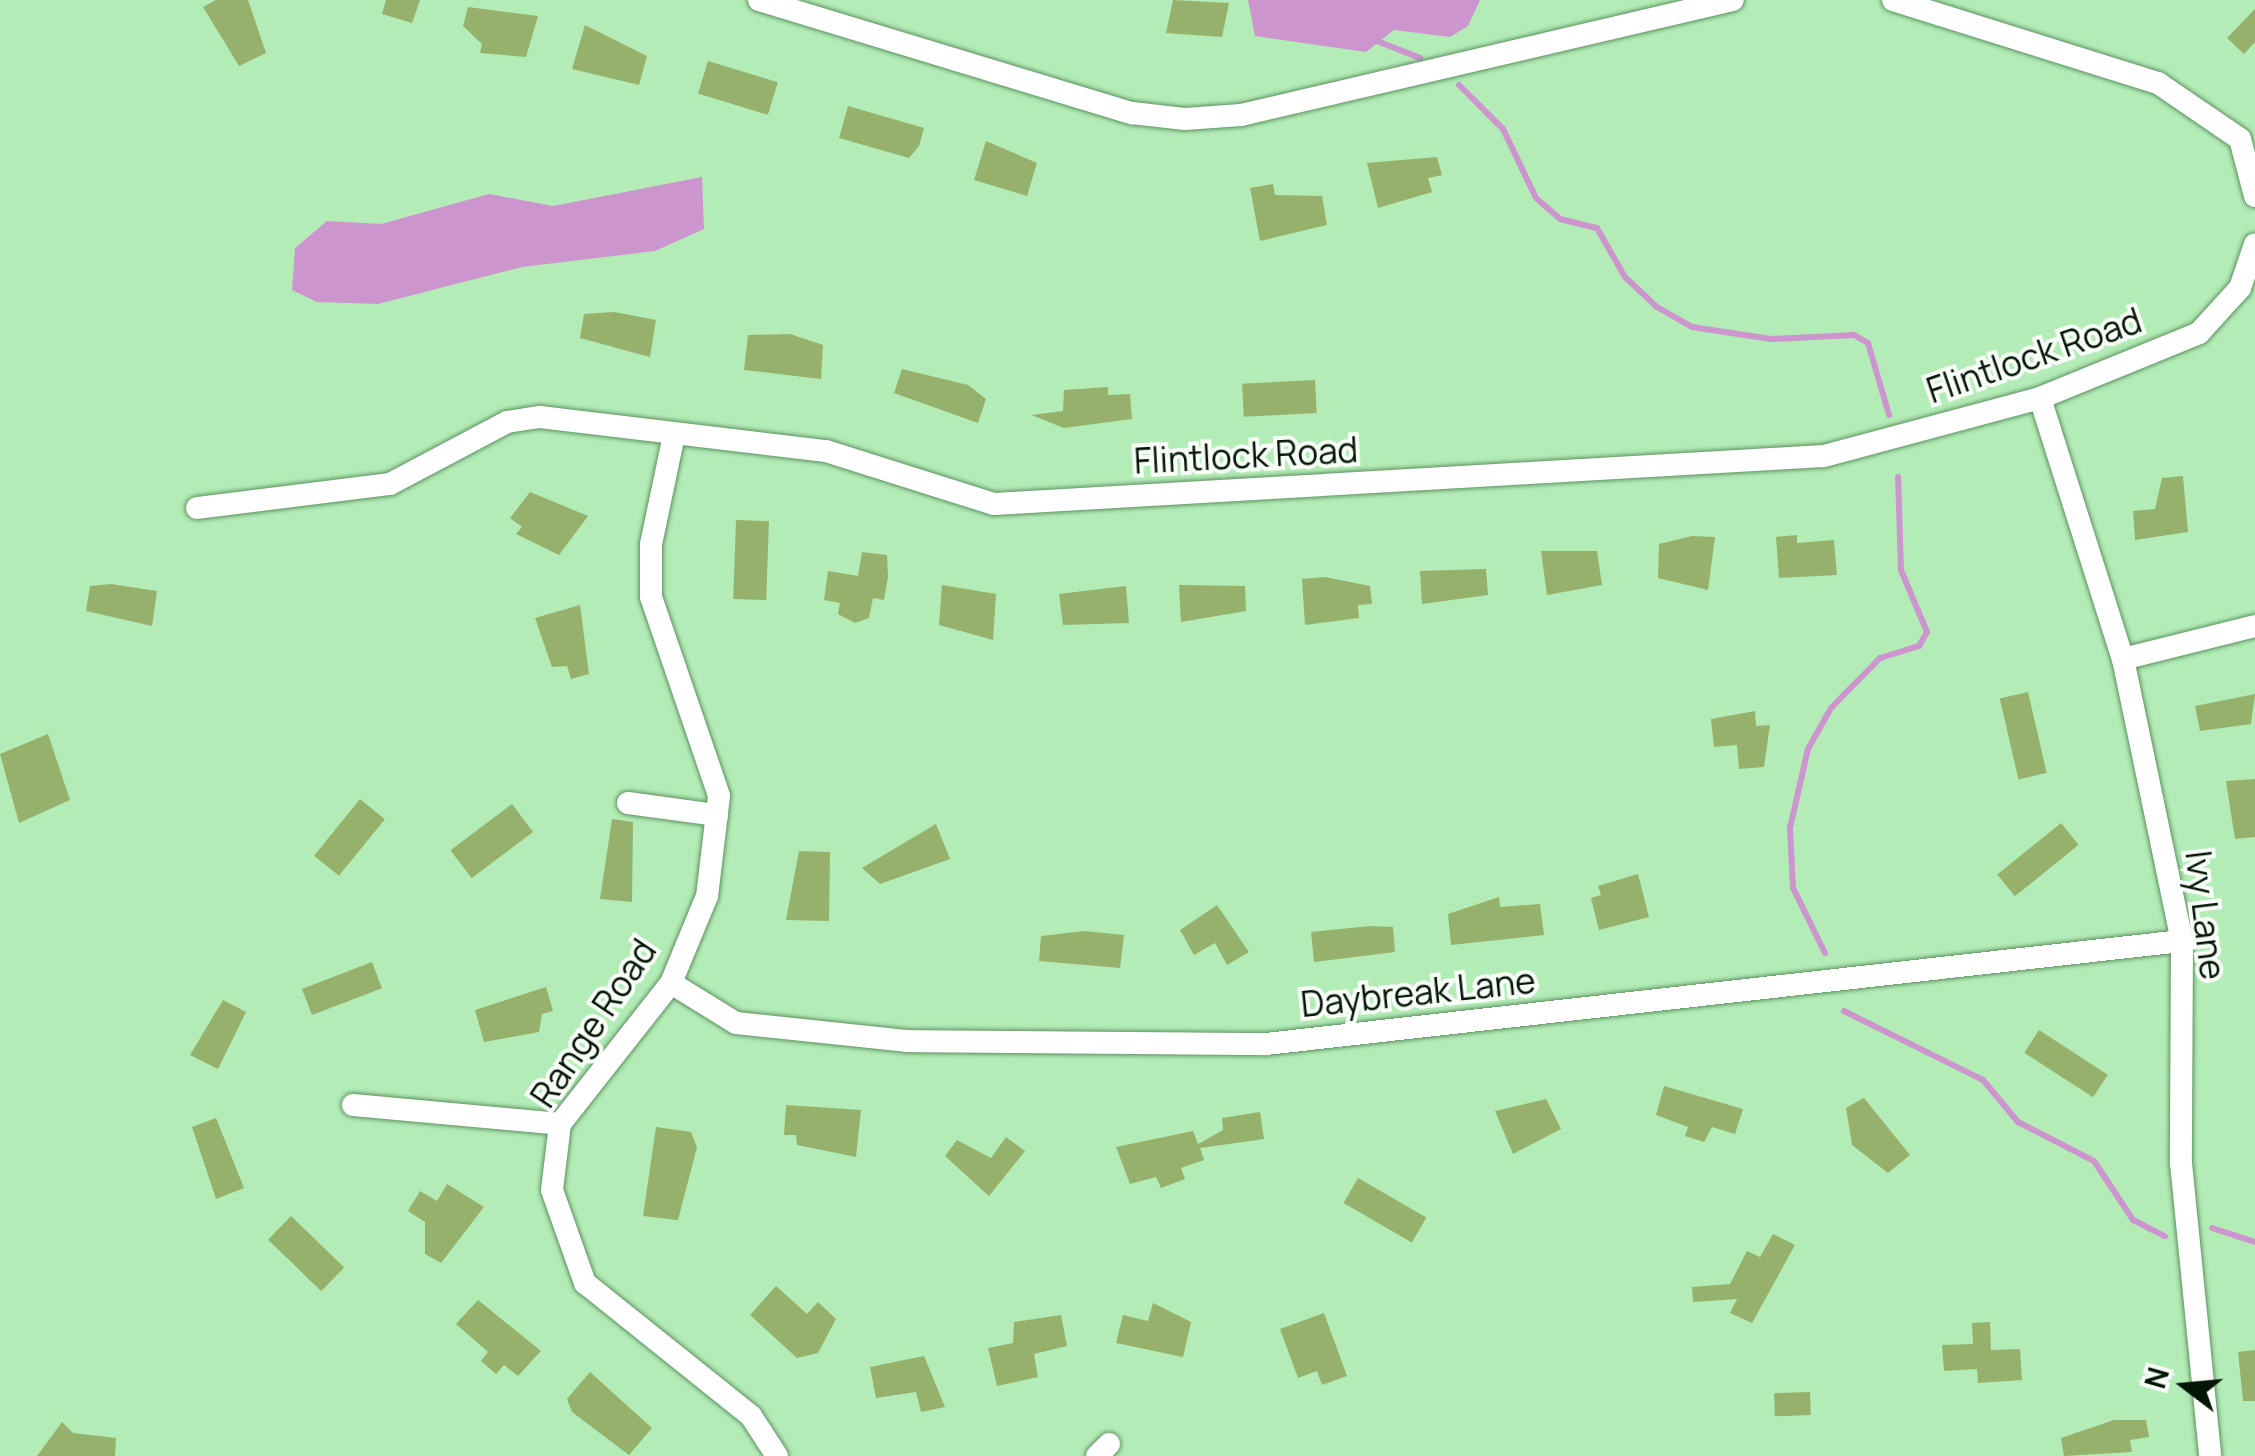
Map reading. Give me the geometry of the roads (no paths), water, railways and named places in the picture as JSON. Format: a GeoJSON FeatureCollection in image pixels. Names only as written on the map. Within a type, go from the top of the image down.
{"type":"FeatureCollection","features":[{"type":"Feature","properties":{"kind":"street"},"geometry":{"type":"LineString","coordinates":[[759,0],[1132,112],[1185,119],[1241,116],[1654,9],[1733,0]]}},
{"type":"Feature","properties":{"kind":"street"},"geometry":{"type":"LineString","coordinates":[[1893,0],[2158,83],[2240,139],[2255,196]]}},
{"type":"Feature","properties":{"kind":"street","name":"Flintlock Road"},"geometry":{"type":"LineString","coordinates":[[197,508],[390,484],[507,422],[540,417],[826,451],[994,504],[1824,456],[2040,398],[2199,333],[2240,288],[2255,244]]}},
{"type":"Feature","properties":{"kind":"street","name":"Ivy Lane"},"geometry":{"type":"LineString","coordinates":[[2040,398],[2122,658],[2182,941],[2181,1162],[2210,1456]]}},
{"type":"Feature","properties":{"kind":"street","name":"Range Road"},"geometry":{"type":"LineString","coordinates":[[674,435],[650,544],[651,597],[718,796],[708,896],[670,984],[560,1124],[552,1190],[585,1282],[751,1416],[777,1456]]}},
{"type":"Feature","properties":{"kind":"street"},"geometry":{"type":"LineString","coordinates":[[2122,658],[2255,626]]}},
{"type":"Feature","properties":{"kind":"street"},"geometry":{"type":"LineString","coordinates":[[628,803],[717,815]]}},
{"type":"Feature","properties":{"kind":"street","name":"Daybreak Lane"},"geometry":{"type":"LineString","coordinates":[[670,984],[736,1023],[906,1042],[1266,1044],[2182,941]]}},
{"type":"Feature","properties":{"kind":"street"},"geometry":{"type":"LineString","coordinates":[[352,1105],[560,1124]]}},
{"type":"Feature","properties":{"kind":"waterway"},"geometry":{"type":"LineString","coordinates":[[1372,39],[1420,58]]}},
{"type":"Feature","properties":{"kind":"waterway"},"geometry":{"type":"LineString","coordinates":[[1459,85],[1503,129],[1536,198],[1560,219],[1597,228],[1625,277],[1657,307],[1692,327],[1771,339],[1854,335],[1868,343],[1889,415]]}},
{"type":"Feature","properties":{"kind":"waterway"},"geometry":{"type":"LineString","coordinates":[[1825,953],[1793,888],[1790,828],[1808,749],[1831,708],[1880,658],[1919,646],[1927,632],[1901,570],[1898,477]]}},
{"type":"Feature","properties":{"kind":"waterway"},"geometry":{"type":"LineString","coordinates":[[1844,1011],[1983,1080],[2018,1122],[2094,1161],[2133,1220],[2165,1236]]}},
{"type":"Feature","properties":{"kind":"waterway"},"geometry":{"type":"LineString","coordinates":[[2212,1228],[2255,1242]]}}]}
